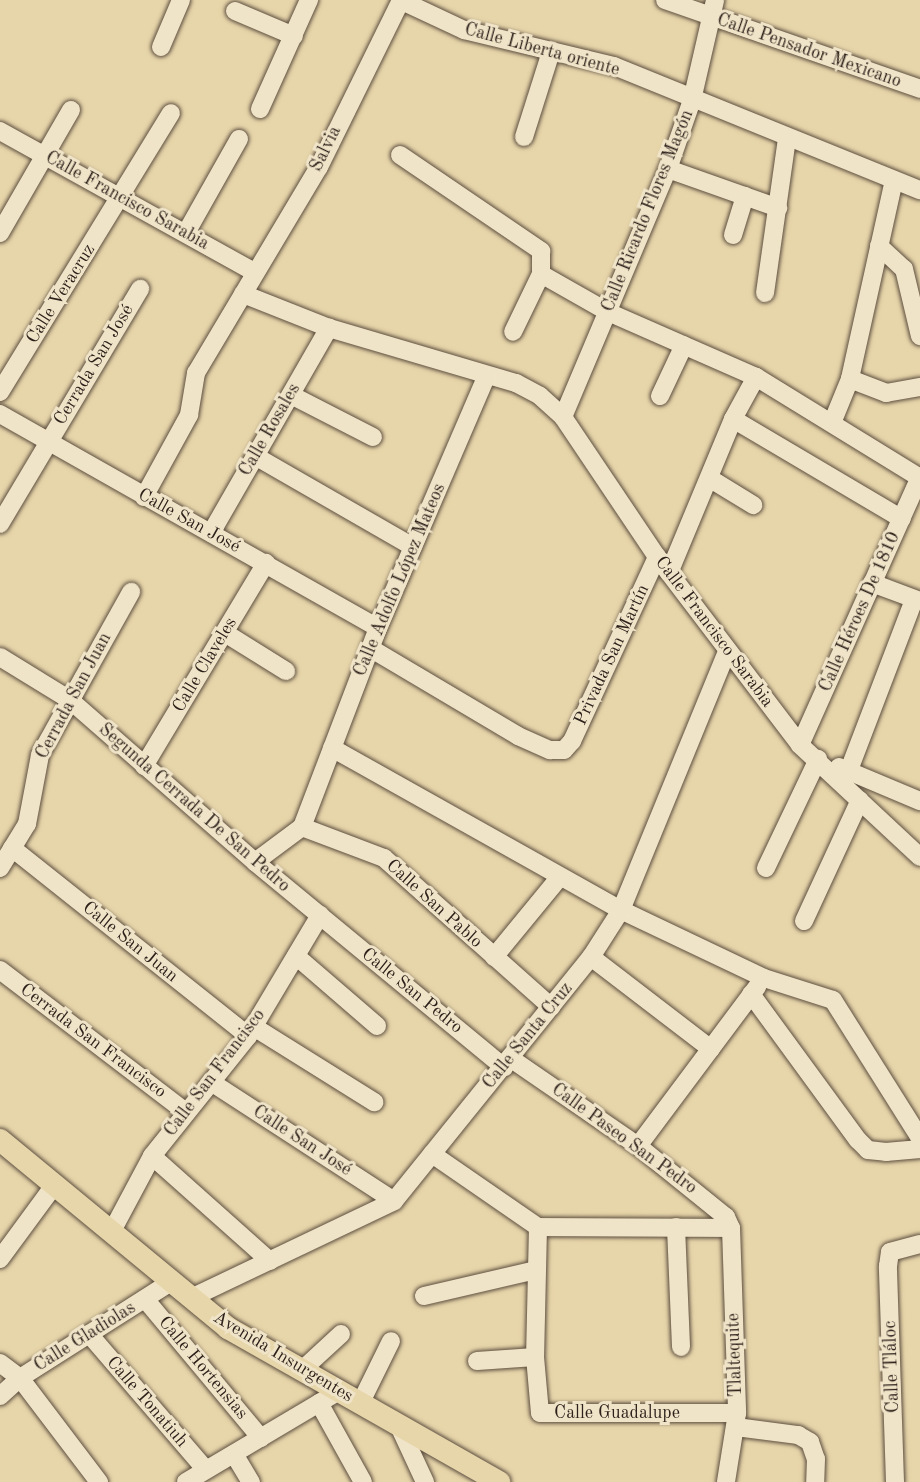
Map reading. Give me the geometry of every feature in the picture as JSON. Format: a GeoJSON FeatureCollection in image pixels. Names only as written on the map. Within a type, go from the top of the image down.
{"type":"FeatureCollection","features":[{"type":"Feature","properties":{"kind":"main road","name":"Avenida Insurgentes"},"geometry":{"type":"LineString","coordinates":[[0,1140],[228,1328],[499,1482]]}},
{"type":"Feature","properties":{"kind":"street"},"geometry":{"type":"LineString","coordinates":[[161,46],[181,0]]}},
{"type":"Feature","properties":{"kind":"street"},"geometry":{"type":"LineString","coordinates":[[260,110],[309,0]]}},
{"type":"Feature","properties":{"kind":"street","name":"Calle Liberta oriente"},"geometry":{"type":"LineString","coordinates":[[400,0],[464,30],[614,66],[692,100],[920,190]]}},
{"type":"Feature","properties":{"kind":"street","name":"Salvia"},"geometry":{"type":"LineString","coordinates":[[144,497],[189,415],[196,373],[254,272],[319,167],[400,0]]}},
{"type":"Feature","properties":{"kind":"street","name":"Calle Pensador Mexicano"},"geometry":{"type":"LineString","coordinates":[[665,0],[714,9],[920,89]]}},
{"type":"Feature","properties":{"kind":"street","name":"Calle Ricardo Flores Magón"},"geometry":{"type":"LineString","coordinates":[[563,417],[668,169],[692,100],[714,9]]}},
{"type":"Feature","properties":{"kind":"street"},"geometry":{"type":"LineString","coordinates":[[235,10],[294,36]]}},
{"type":"Feature","properties":{"kind":"street"},"geometry":{"type":"LineString","coordinates":[[524,137],[551,52]]}},
{"type":"Feature","properties":{"kind":"street"},"geometry":{"type":"LineString","coordinates":[[0,233],[71,110]]}},
{"type":"Feature","properties":{"kind":"street","name":"Calle Veracruz"},"geometry":{"type":"LineString","coordinates":[[0,392],[171,113]]}},
{"type":"Feature","properties":{"kind":"street","name":"Calle Francisco Sarabia"},"geometry":{"type":"LineString","coordinates":[[0,131],[122,196],[254,272]]}},
{"type":"Feature","properties":{"kind":"street"},"geometry":{"type":"LineString","coordinates":[[765,293],[787,138]]}},
{"type":"Feature","properties":{"kind":"street"},"geometry":{"type":"LineString","coordinates":[[186,233],[239,139]]}},
{"type":"Feature","properties":{"kind":"street"},"geometry":{"type":"LineString","coordinates":[[400,155],[541,251],[541,274],[513,332]]}},
{"type":"Feature","properties":{"kind":"street"},"geometry":{"type":"LineString","coordinates":[[668,169],[778,208]]}},
{"type":"Feature","properties":{"kind":"street"},"geometry":{"type":"LineString","coordinates":[[832,423],[850,379],[894,180]]}},
{"type":"Feature","properties":{"kind":"street"},"geometry":{"type":"LineString","coordinates":[[733,235],[745,196]]}},
{"type":"Feature","properties":{"kind":"street"},"geometry":{"type":"LineString","coordinates":[[879,246],[904,269],[920,336]]}},
{"type":"Feature","properties":{"kind":"street"},"geometry":{"type":"LineString","coordinates":[[541,274],[608,312],[756,377],[920,478]]}},
{"type":"Feature","properties":{"kind":"street","name":"Cerrada San José"},"geometry":{"type":"LineString","coordinates":[[0,524],[140,288]]}},
{"type":"Feature","properties":{"kind":"street"},"geometry":{"type":"LineString","coordinates":[[243,294],[329,328],[486,377]]}},
{"type":"Feature","properties":{"kind":"street","name":"Calle Rosales"},"geometry":{"type":"LineString","coordinates":[[211,533],[329,328]]}},
{"type":"Feature","properties":{"kind":"street"},"geometry":{"type":"LineString","coordinates":[[660,396],[684,345]]}},
{"type":"Feature","properties":{"kind":"street","name":"Calle Francisco Sarabia"},"geometry":{"type":"LineString","coordinates":[[486,377],[530,389],[563,417],[657,557],[800,745],[818,759],[920,857]]}},
{"type":"Feature","properties":{"kind":"street","name":"Calle Adolfo López Mateos"},"geometry":{"type":"LineString","coordinates":[[302,827],[378,627],[486,377]]}},
{"type":"Feature","properties":{"kind":"street"},"geometry":{"type":"LineString","coordinates":[[669,573],[733,419],[756,377]]}},
{"type":"Feature","properties":{"kind":"street"},"geometry":{"type":"LineString","coordinates":[[850,379],[886,393],[920,387]]}},
{"type":"Feature","properties":{"kind":"street"},"geometry":{"type":"LineString","coordinates":[[291,395],[373,437]]}},
{"type":"Feature","properties":{"kind":"street","name":"Calle San José"},"geometry":{"type":"LineString","coordinates":[[0,414],[378,627]]}},
{"type":"Feature","properties":{"kind":"street"},"geometry":{"type":"LineString","coordinates":[[733,419],[902,519]]}},
{"type":"Feature","properties":{"kind":"street"},"geometry":{"type":"LineString","coordinates":[[255,456],[413,547]]}},
{"type":"Feature","properties":{"kind":"street"},"geometry":{"type":"LineString","coordinates":[[709,478],[753,505]]}},
{"type":"Feature","properties":{"kind":"street","name":"Calle Héroes De 1810"},"geometry":{"type":"LineString","coordinates":[[800,745],[920,478]]}},
{"type":"Feature","properties":{"kind":"street","name":"Privada San Martín"},"geometry":{"type":"LineString","coordinates":[[370,648],[518,736],[550,750],[564,750],[657,557]]}},
{"type":"Feature","properties":{"kind":"street","name":"Calle Claveles"},"geometry":{"type":"LineString","coordinates":[[144,766],[266,563]]}},
{"type":"Feature","properties":{"kind":"street"},"geometry":{"type":"LineString","coordinates":[[849,770],[917,600],[872,583]]}},
{"type":"Feature","properties":{"kind":"street","name":"Cerrada San Juan"},"geometry":{"type":"LineString","coordinates":[[0,868],[33,805],[40,755],[131,592]]}},
{"type":"Feature","properties":{"kind":"street"},"geometry":{"type":"LineString","coordinates":[[225,633],[286,671]]}},
{"type":"Feature","properties":{"kind":"street","name":"Calle Santa Cruz"},"geometry":{"type":"LineString","coordinates":[[191,1298],[394,1201],[591,957],[621,910],[727,651]]}},
{"type":"Feature","properties":{"kind":"street"},"geometry":{"type":"LineString","coordinates":[[3,665],[70,700]]}},
{"type":"Feature","properties":{"kind":"street","name":"Segunda Cerrada De San Pedro"},"geometry":{"type":"LineString","coordinates":[[70,700],[255,862],[320,915]]}},
{"type":"Feature","properties":{"kind":"street"},"geometry":{"type":"LineString","coordinates":[[332,748],[559,878],[621,910],[764,978],[833,1000],[920,1138]]}},
{"type":"Feature","properties":{"kind":"street"},"geometry":{"type":"LineString","coordinates":[[766,868],[818,759],[918,796]]}},
{"type":"Feature","properties":{"kind":"street"},"geometry":{"type":"LineString","coordinates":[[804,921],[860,800]]}},
{"type":"Feature","properties":{"kind":"street"},"geometry":{"type":"LineString","coordinates":[[255,862],[302,827]]}},
{"type":"Feature","properties":{"kind":"street","name":"Calle San Pablo"},"geometry":{"type":"LineString","coordinates":[[302,827],[384,858],[551,1007]]}},
{"type":"Feature","properties":{"kind":"street","name":"Calle San Juan"},"geometry":{"type":"LineString","coordinates":[[12,848],[251,1031],[374,1102]]}},
{"type":"Feature","properties":{"kind":"street"},"geometry":{"type":"LineString","coordinates":[[494,957],[559,878]]}},
{"type":"Feature","properties":{"kind":"street","name":"Calle San Francisco"},"geometry":{"type":"LineString","coordinates":[[112,1231],[152,1156],[251,1031],[320,915]]}},
{"type":"Feature","properties":{"kind":"street","name":"Calle San Pedro"},"geometry":{"type":"LineString","coordinates":[[320,915],[507,1062]]}},
{"type":"Feature","properties":{"kind":"street"},"geometry":{"type":"LineString","coordinates":[[296,956],[377,1026]]}},
{"type":"Feature","properties":{"kind":"street"},"geometry":{"type":"LineString","coordinates":[[591,957],[711,1049]]}},
{"type":"Feature","properties":{"kind":"street","name":"Cerrada San Francisco"},"geometry":{"type":"LineString","coordinates":[[0,970],[186,1112]]}},
{"type":"Feature","properties":{"kind":"street"},"geometry":{"type":"LineString","coordinates":[[638,1146],[764,978]]}},
{"type":"Feature","properties":{"kind":"street"},"geometry":{"type":"LineString","coordinates":[[751,994],[868,1150],[920,1149]]}},
{"type":"Feature","properties":{"kind":"street","name":"Calle Paseo San Pedro"},"geometry":{"type":"LineString","coordinates":[[507,1062],[638,1146],[718,1208],[731,1228]]}},
{"type":"Feature","properties":{"kind":"street","name":"Calle San José"},"geometry":{"type":"LineString","coordinates":[[211,1082],[394,1201]]}},
{"type":"Feature","properties":{"kind":"street"},"geometry":{"type":"LineString","coordinates":[[432,1154],[538,1227],[731,1228]]}},
{"type":"Feature","properties":{"kind":"street"},"geometry":{"type":"LineString","coordinates":[[152,1156],[270,1261]]}},
{"type":"Feature","properties":{"kind":"street"},"geometry":{"type":"LineString","coordinates":[[0,1259],[55,1185]]}},
{"type":"Feature","properties":{"kind":"street","name":"Calle Guadalupe"},"geometry":{"type":"LineString","coordinates":[[538,1227],[535,1357],[540,1413],[737,1420]]}},
{"type":"Feature","properties":{"kind":"street"},"geometry":{"type":"LineString","coordinates":[[676,1227],[681,1347]]}},
{"type":"Feature","properties":{"kind":"street","name":"Tlaltequite"},"geometry":{"type":"LineString","coordinates":[[726,1482],[737,1420],[731,1228]]}},
{"type":"Feature","properties":{"kind":"street","name":"Calle Tláloc"},"geometry":{"type":"LineString","coordinates":[[894,1482],[890,1252],[920,1244]]}},
{"type":"Feature","properties":{"kind":"street"},"geometry":{"type":"LineString","coordinates":[[424,1296],[536,1270]]}},
{"type":"Feature","properties":{"kind":"street","name":"Calle Gladiolas"},"geometry":{"type":"LineString","coordinates":[[0,1396],[20,1378],[172,1281]]}},
{"type":"Feature","properties":{"kind":"street","name":"Calle Hortensias"},"geometry":{"type":"LineString","coordinates":[[145,1299],[261,1438]]}},
{"type":"Feature","properties":{"kind":"street","name":"Calle Tonatiuh"},"geometry":{"type":"LineString","coordinates":[[89,1334],[206,1470]]}},
{"type":"Feature","properties":{"kind":"street"},"geometry":{"type":"LineString","coordinates":[[302,1370],[341,1334]]}},
{"type":"Feature","properties":{"kind":"street"},"geometry":{"type":"LineString","coordinates":[[360,1404],[391,1341]]}},
{"type":"Feature","properties":{"kind":"street"},"geometry":{"type":"LineString","coordinates":[[477,1361],[535,1357]]}},
{"type":"Feature","properties":{"kind":"street"},"geometry":{"type":"LineString","coordinates":[[0,1363],[20,1378],[99,1482]]}},
{"type":"Feature","properties":{"kind":"street"},"geometry":{"type":"LineString","coordinates":[[186,1482],[339,1391]]}},
{"type":"Feature","properties":{"kind":"street"},"geometry":{"type":"LineString","coordinates":[[320,1403],[363,1482]]}},
{"type":"Feature","properties":{"kind":"street"},"geometry":{"type":"LineString","coordinates":[[737,1420],[798,1435],[810,1442],[816,1458],[815,1482]]}},
{"type":"Feature","properties":{"kind":"street"},"geometry":{"type":"LineString","coordinates":[[399,1426],[424,1482]]}},
{"type":"Feature","properties":{"kind":"street"},"geometry":{"type":"LineString","coordinates":[[234,1454],[251,1482]]}}]}
